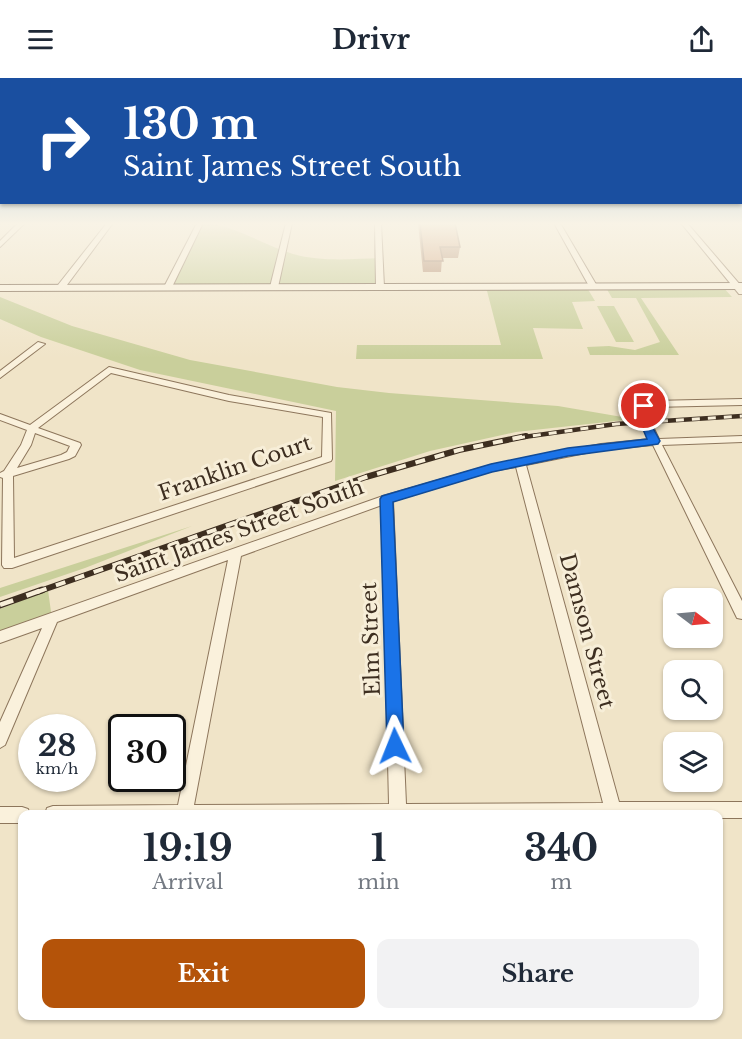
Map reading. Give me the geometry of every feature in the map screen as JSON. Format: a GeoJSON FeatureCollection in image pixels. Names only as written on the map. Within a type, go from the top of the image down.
{"type":"FeatureCollection","features":[{"type":"Feature","properties":{"kind":"main road"},"geometry":{"type":"LineString","coordinates":[[0,288],[593,286],[740,288]]}},
{"type":"Feature","properties":{"kind":"street"},"geometry":{"type":"LineString","coordinates":[[61,287],[76,268]]}},
{"type":"Feature","properties":{"kind":"street"},"geometry":{"type":"LineString","coordinates":[[168,287],[178,268]]}},
{"type":"Feature","properties":{"kind":"street"},"geometry":{"type":"LineString","coordinates":[[274,287],[278,268]]}},
{"type":"Feature","properties":{"kind":"street"},"geometry":{"type":"LineString","coordinates":[[379,268],[380,287]]}},
{"type":"Feature","properties":{"kind":"street"},"geometry":{"type":"LineString","coordinates":[[583,268],[593,286]]}},
{"type":"Feature","properties":{"kind":"street"},"geometry":{"type":"LineString","coordinates":[[723,268],[740,288]]}},
{"type":"Feature","properties":{"kind":"street"},"geometry":{"type":"LineString","coordinates":[[0,375],[41,344]]}},
{"type":"Feature","properties":{"kind":"street","name":"Franklin Court"},"geometry":{"type":"LineString","coordinates":[[4,475],[8,566],[327,459],[328,415],[229,398],[109,370],[33,427]]}},
{"type":"Feature","properties":{"kind":"street"},"geometry":{"type":"LineString","coordinates":[[742,402],[651,404],[640,410],[742,614]]}},
{"type":"Feature","properties":{"kind":"street"},"geometry":{"type":"LineString","coordinates":[[0,417],[75,442],[76,447],[71,454],[65,457],[4,475]]}},
{"type":"Feature","properties":{"kind":"street"},"geometry":{"type":"LineString","coordinates":[[4,475],[27,445],[33,427]]}},
{"type":"Feature","properties":{"kind":"street","name":"Saint James Street South"},"geometry":{"type":"LineString","coordinates":[[0,637],[236,552],[446,480],[583,450],[654,441],[742,439]]}},
{"type":"Feature","properties":{"kind":"street","name":"Damson Street"},"geometry":{"type":"LineString","coordinates":[[520,462],[613,810]]}},
{"type":"Feature","properties":{"kind":"street","name":"Elm Street"},"geometry":{"type":"LineString","coordinates":[[387,499],[398,810]]}},
{"type":"Feature","properties":{"kind":"street"},"geometry":{"type":"LineString","coordinates":[[185,810],[236,552]]}},
{"type":"Feature","properties":{"kind":"street"},"geometry":{"type":"LineString","coordinates":[[0,740],[52,619]]}},
{"type":"Feature","properties":{"kind":"street"},"geometry":{"type":"LineString","coordinates":[[613,810],[742,810]]}},
{"type":"Feature","properties":{"kind":"street"},"geometry":{"type":"LineString","coordinates":[[0,815],[18,815]]}},
{"type":"Feature","properties":{"kind":"green space"},"geometry":{"type":"Polygon","coordinates":[[[178,268],[382,268],[383,287],[168,288],[178,268]]]}},
{"type":"Feature","properties":{"kind":"green space"},"geometry":{"type":"Polygon","coordinates":[[[586,286],[595,301],[572,302],[583,329],[533,328],[543,359],[356,359],[357,345],[501,345],[486,287],[586,286]]]}},
{"type":"Feature","properties":{"kind":"green space"},"geometry":{"type":"Polygon","coordinates":[[[605,286],[722,286],[732,297],[641,298],[679,355],[590,355],[587,347],[609,346],[635,350],[660,342],[636,298],[612,298],[605,286]]]}},
{"type":"Feature","properties":{"kind":"green space"},"geometry":{"type":"Polygon","coordinates":[[[0,297],[72,326],[190,360],[337,387],[558,406],[634,419],[516,432],[430,451],[335,481],[336,411],[140,370],[41,337],[0,319],[0,297]]]}},
{"type":"Feature","properties":{"kind":"green space"},"geometry":{"type":"Polygon","coordinates":[[[597,306],[614,306],[634,342],[616,342],[597,306]]]}},
{"type":"Feature","properties":{"kind":"green space"},"geometry":{"type":"Polygon","coordinates":[[[192,526],[85,568],[0,597],[0,588],[192,526]]]}},
{"type":"Feature","properties":{"kind":"green space"},"geometry":{"type":"Polygon","coordinates":[[[48,590],[52,619],[0,637],[0,609],[48,590]]]}},
{"type":"Feature","properties":{"kind":"railway"},"geometry":{"type":"LineString","coordinates":[[517,438],[616,424],[742,416]]}},
{"type":"Feature","properties":{"kind":"railway"},"geometry":{"type":"LineString","coordinates":[[37,592],[366,477],[459,450],[526,436]]}},
{"type":"Feature","properties":{"kind":"railway"},"geometry":{"type":"LineString","coordinates":[[0,605],[42,590]]}},
{"type":"Feature","properties":{"kind":"route"},"geometry":{"type":"LineString","coordinates":[[395,746],[387,499],[491,468],[568,452],[654,441],[641,415],[640,410],[644,406]]}}]}
